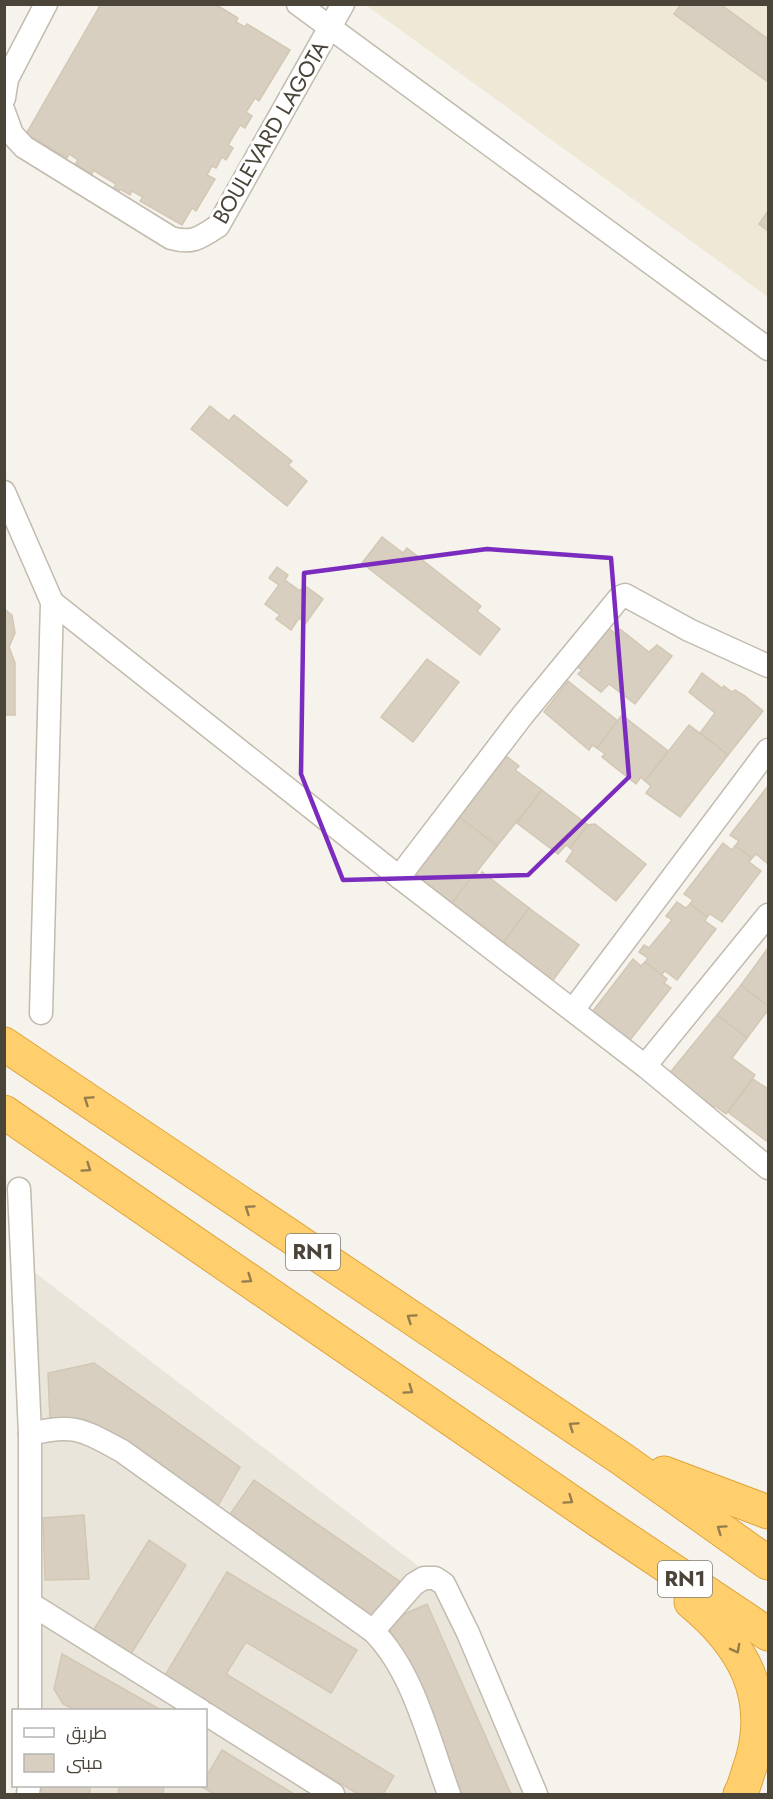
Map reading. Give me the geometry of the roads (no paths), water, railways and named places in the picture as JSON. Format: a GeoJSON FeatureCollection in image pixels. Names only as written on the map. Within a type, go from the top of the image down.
{"type":"FeatureCollection","features":[{"type":"Feature","properties":{"kind":"highway","name":"RN1"},"geometry":{"type":"LineString","coordinates":[[4,1044],[622,1459],[768,1563]]}},
{"type":"Feature","properties":{"kind":"highway","name":"RN1"},"geometry":{"type":"LineString","coordinates":[[4,1112],[602,1523],[768,1634]]}},
{"type":"Feature","properties":{"kind":"highway"},"geometry":{"type":"LineString","coordinates":[[622,1459],[768,1512]]}},
{"type":"Feature","properties":{"kind":"highway"},"geometry":{"type":"LineString","coordinates":[[602,1523],[710,1617],[730,1639],[744,1666],[757,1698],[759,1718],[754,1752],[740,1794]]}},
{"type":"Feature","properties":{"kind":"street"},"geometry":{"type":"LineString","coordinates":[[4,98],[7,79],[46,4]]}},
{"type":"Feature","properties":{"kind":"street","name":"BOULEVARD LAGOTA"},"geometry":{"type":"LineString","coordinates":[[298,4],[332,27]]}},
{"type":"Feature","properties":{"kind":"street","name":"BOULEVARD LAGOTA"},"geometry":{"type":"LineString","coordinates":[[4,112],[12,134],[24,147],[171,238],[186,242],[202,237],[218,226],[343,4]]}},
{"type":"Feature","properties":{"kind":"street"},"geometry":{"type":"LineString","coordinates":[[332,27],[768,349]]}},
{"type":"Feature","properties":{"kind":"street"},"geometry":{"type":"LineString","coordinates":[[4,492],[52,602],[41,1013]]}},
{"type":"Feature","properties":{"kind":"street"},"geometry":{"type":"LineString","coordinates":[[399,877],[522,716],[620,597],[625,595],[689,630],[768,666]]}},
{"type":"Feature","properties":{"kind":"street"},"geometry":{"type":"LineString","coordinates":[[52,602],[399,877],[645,1066],[768,1168]]}},
{"type":"Feature","properties":{"kind":"street"},"geometry":{"type":"LineString","coordinates":[[573,1011],[768,750]]}},
{"type":"Feature","properties":{"kind":"street"},"geometry":{"type":"LineString","coordinates":[[645,1066],[768,915]]}},
{"type":"Feature","properties":{"kind":"street"},"geometry":{"type":"LineString","coordinates":[[19,1189],[30,1434],[30,1709]]}},
{"type":"Feature","properties":{"kind":"street"},"geometry":{"type":"LineString","coordinates":[[30,1434],[61,1426],[92,1434],[122,1451],[373,1630],[394,1659],[414,1700],[449,1794]]}},
{"type":"Feature","properties":{"kind":"street"},"geometry":{"type":"LineString","coordinates":[[373,1630],[414,1584],[424,1578],[435,1578],[444,1584],[468,1633],[536,1794]]}},
{"type":"Feature","properties":{"kind":"street"},"geometry":{"type":"LineString","coordinates":[[31,1604],[198,1709]]}},
{"type":"Feature","properties":{"kind":"street"},"geometry":{"type":"LineString","coordinates":[[207,1715],[333,1794]]}}]}
